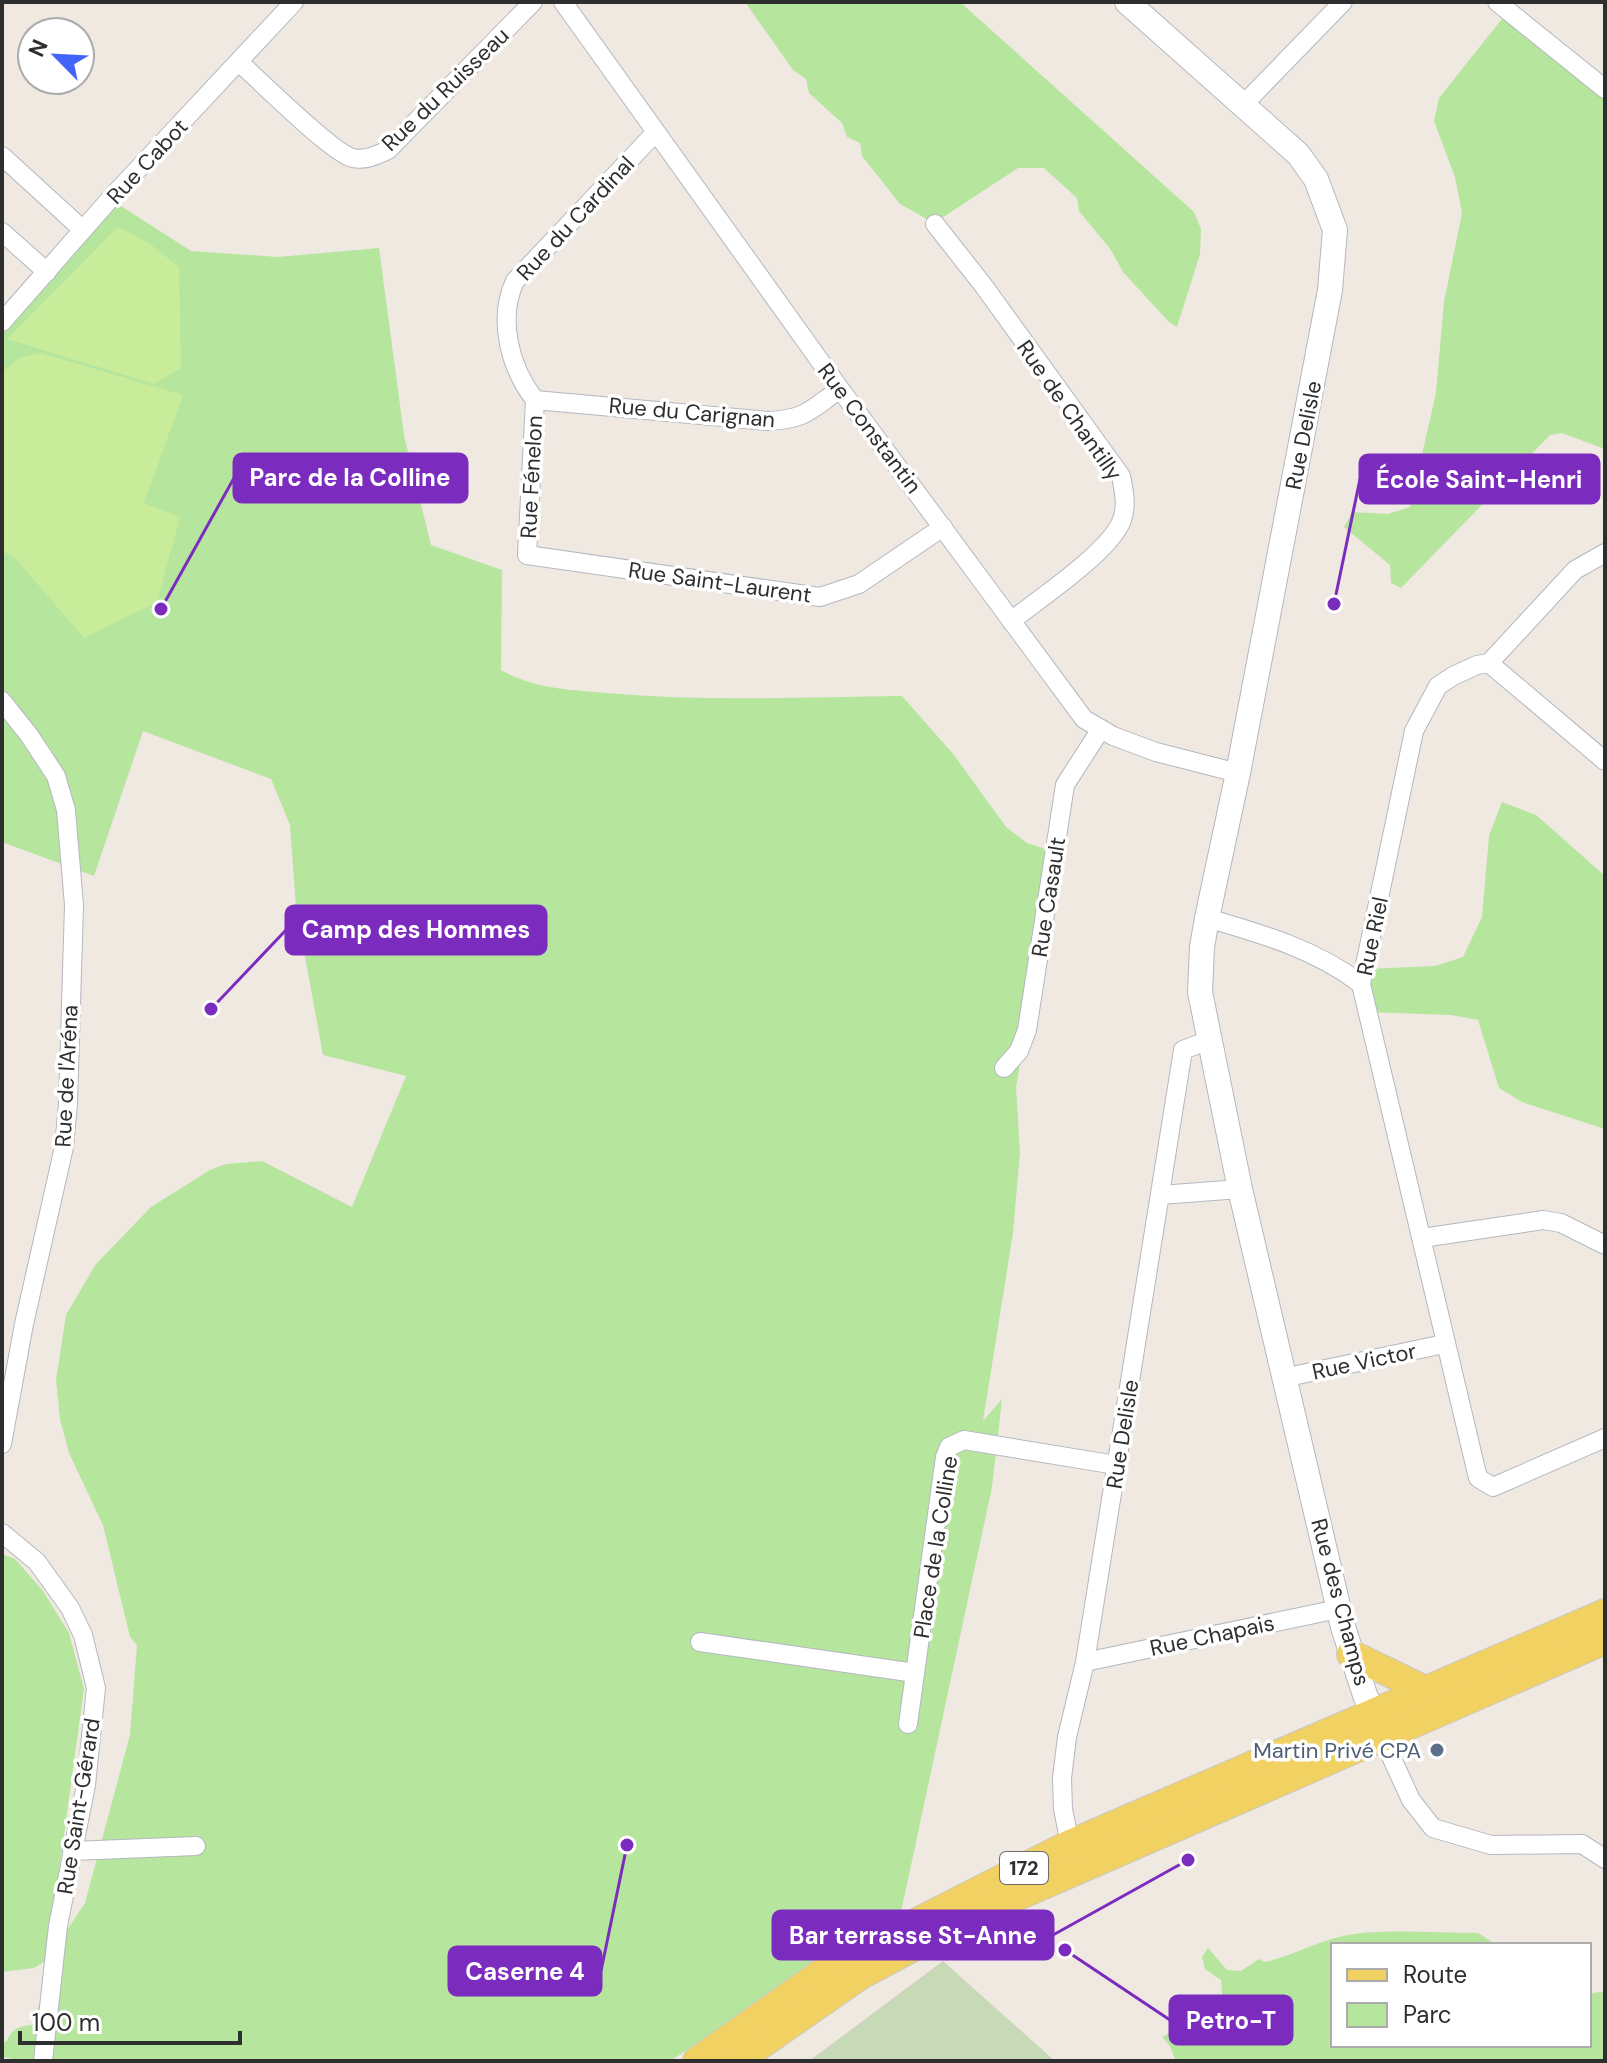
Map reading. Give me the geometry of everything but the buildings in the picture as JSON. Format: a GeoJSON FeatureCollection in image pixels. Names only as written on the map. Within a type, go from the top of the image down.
{"type":"FeatureCollection","features":[{"type":"Feature","properties":{"kind":"main road","name":"172"},"geometry":{"type":"LineString","coordinates":[[737,2061],[861,1975],[970,1917],[1378,1726],[1425,1690],[1605,1613]]}},
{"type":"Feature","properties":{"kind":"main road","name":"172"},"geometry":{"type":"LineString","coordinates":[[697,2061],[833,1965],[1070,1844],[1605,1640]]}},
{"type":"Feature","properties":{"kind":"main road"},"geometry":{"type":"LineString","coordinates":[[1351,1654],[1425,1690]]}},
{"type":"Feature","properties":{"kind":"street","name":"Rue Cabot"},"geometry":{"type":"LineString","coordinates":[[2,322],[294,2]]}},
{"type":"Feature","properties":{"kind":"street","name":"Rue du Ruisseau"},"geometry":{"type":"LineString","coordinates":[[239,62],[331,145],[351,158],[368,158],[388,150],[533,2]]}},
{"type":"Feature","properties":{"kind":"street","name":"Rue Constantin"},"geometry":{"type":"LineString","coordinates":[[563,2],[840,389],[1084,719],[1113,736],[1156,752],[1238,773]]}},
{"type":"Feature","properties":{"kind":"street","name":"Rue Delisle"},"geometry":{"type":"LineString","coordinates":[[1127,2],[1303,161],[1324,194],[1335,230],[1330,290],[1202,947]]}},
{"type":"Feature","properties":{"kind":"street"},"geometry":{"type":"LineString","coordinates":[[1242,106],[1343,2]]}},
{"type":"Feature","properties":{"kind":"street"},"geometry":{"type":"LineString","coordinates":[[1497,2],[1605,89]]}},
{"type":"Feature","properties":{"kind":"street","name":"Rue du Cardinal"},"geometry":{"type":"LineString","coordinates":[[535,400],[521,382],[512,354],[507,321],[511,289],[520,274],[655,133]]}},
{"type":"Feature","properties":{"kind":"street"},"geometry":{"type":"LineString","coordinates":[[2,156],[83,230]]}},
{"type":"Feature","properties":{"kind":"street","name":"Rue de Chantilly"},"geometry":{"type":"LineString","coordinates":[[935,224],[1121,476],[1125,495],[1123,516],[1117,530],[1099,551],[1011,621]]}},
{"type":"Feature","properties":{"kind":"street"},"geometry":{"type":"LineString","coordinates":[[2,232],[47,272]]}},
{"type":"Feature","properties":{"kind":"street","name":"Rue du Carignan"},"geometry":{"type":"LineString","coordinates":[[535,400],[768,421],[788,420],[808,414],[840,389]]}},
{"type":"Feature","properties":{"kind":"street","name":"Rue Fénelon"},"geometry":{"type":"LineString","coordinates":[[527,555],[535,400]]}},
{"type":"Feature","properties":{"kind":"street","name":"Rue Saint-Laurent"},"geometry":{"type":"LineString","coordinates":[[527,555],[820,597],[859,584],[943,527]]}},
{"type":"Feature","properties":{"kind":"street","name":"Rue Riel"},"geometry":{"type":"LineString","coordinates":[[1605,553],[1575,570],[1489,663],[1477,665],[1438,686],[1414,731],[1361,984],[1478,1478],[1493,1487],[1605,1438]]}},
{"type":"Feature","properties":{"kind":"street"},"geometry":{"type":"LineString","coordinates":[[1489,663],[1605,760]]}},
{"type":"Feature","properties":{"kind":"street","name":"Rue de l'Aréna"},"geometry":{"type":"LineString","coordinates":[[2,701],[56,776],[66,810],[74,905],[64,1147],[24,1324],[2,1444]]}},
{"type":"Feature","properties":{"kind":"street","name":"Rue Casault"},"geometry":{"type":"LineString","coordinates":[[1004,1068],[1019,1051],[1027,1030],[1065,785],[1101,729]]}},
{"type":"Feature","properties":{"kind":"street"},"geometry":{"type":"LineString","coordinates":[[1207,918],[1272,936],[1340,968],[1361,984]]}},
{"type":"Feature","properties":{"kind":"street","name":"Rue des Champs"},"geometry":{"type":"LineString","coordinates":[[1202,947],[1200,992],[1240,1189],[1338,1609],[1378,1726],[1411,1800],[1433,1828],[1491,1845],[1582,1844],[1605,1859]]}},
{"type":"Feature","properties":{"kind":"street","name":"Rue Delisle"},"geometry":{"type":"LineString","coordinates":[[1070,1844],[1063,1809],[1067,1737],[1085,1662],[1183,1050],[1209,1040]]}},
{"type":"Feature","properties":{"kind":"street"},"geometry":{"type":"LineString","coordinates":[[1160,1195],[1240,1189]]}},
{"type":"Feature","properties":{"kind":"street"},"geometry":{"type":"LineString","coordinates":[[1422,1238],[1543,1220],[1561,1223],[1605,1245]]}},
{"type":"Feature","properties":{"kind":"street","name":"Rue Victor"},"geometry":{"type":"LineString","coordinates":[[1283,1378],[1444,1344]]}},
{"type":"Feature","properties":{"kind":"street","name":"Place de la Colline"},"geometry":{"type":"LineString","coordinates":[[908,1724],[945,1457],[949,1447],[964,1440],[1116,1465]]}},
{"type":"Feature","properties":{"kind":"street","name":"Rue Saint-Gérard"},"geometry":{"type":"LineString","coordinates":[[2,1533],[37,1562],[79,1626],[88,1651],[95,1695],[86,1785],[58,1926],[43,2061]]}},
{"type":"Feature","properties":{"kind":"street","name":"Rue Chapais"},"geometry":{"type":"LineString","coordinates":[[1085,1662],[1338,1609]]}},
{"type":"Feature","properties":{"kind":"street"},"geometry":{"type":"LineString","coordinates":[[700,1642],[915,1673]]}},
{"type":"Feature","properties":{"kind":"street"},"geometry":{"type":"LineString","coordinates":[[72,1851],[196,1846]]}},
{"type":"Feature","properties":{"kind":"green space"},"geometry":{"type":"Polygon","coordinates":[[[745,2],[960,2],[1194,212],[1201,229],[1200,254],[1177,327],[1123,272],[1111,250],[1079,211],[1077,198],[1044,168],[1018,168],[934,223],[900,204],[862,156],[860,143],[847,137],[842,123],[809,93],[806,79],[793,70],[745,2]]]}},
{"type":"Feature","properties":{"kind":"green space"},"geometry":{"type":"Polygon","coordinates":[[[1509,10],[1605,89],[1605,449],[1562,433],[1550,435],[1401,588],[1391,583],[1390,565],[1344,527],[1352,512],[1388,514],[1410,507],[1436,393],[1444,302],[1462,213],[1455,177],[1434,121],[1439,98],[1509,10]]]}},
{"type":"Feature","properties":{"kind":"green space"},"geometry":{"type":"Polygon","coordinates":[[[110,199],[191,251],[278,257],[379,248],[404,435],[431,545],[502,570],[501,670],[552,688],[644,696],[902,696],[954,755],[1006,827],[1027,843],[1055,852],[1016,1088],[1020,1152],[1013,1233],[983,1421],[1002,1399],[992,1487],[901,1912],[670,2061],[25,2061],[2,2057],[2,2042],[7,2041],[17,2028],[32,2025],[63,1936],[85,1903],[130,1735],[137,1645],[130,1637],[103,1525],[69,1453],[60,1419],[56,1380],[66,1315],[96,1264],[151,1207],[210,1170],[226,1164],[262,1161],[352,1207],[406,1076],[323,1055],[296,907],[290,825],[271,779],[143,731],[94,876],[2,842],[2,321],[110,199]]]}},
{"type":"Feature","properties":{"kind":"green space"},"geometry":{"type":"Polygon","coordinates":[[[118,227],[149,243],[179,267],[181,368],[154,384],[7,339],[118,227]]]}},
{"type":"Feature","properties":{"kind":"green space"},"geometry":{"type":"Polygon","coordinates":[[[41,353],[183,395],[144,503],[180,517],[157,602],[84,638],[14,557],[2,551],[2,373],[19,358],[41,353]]]}},
{"type":"Feature","properties":{"kind":"green space"},"geometry":{"type":"Polygon","coordinates":[[[1502,802],[1536,815],[1605,876],[1605,1129],[1522,1102],[1499,1088],[1478,1020],[1451,1015],[1369,1012],[1367,969],[1435,966],[1463,957],[1482,917],[1489,836],[1502,802]]]}},
{"type":"Feature","properties":{"kind":"green space"},"geometry":{"type":"Polygon","coordinates":[[[2,1554],[15,1559],[43,1591],[69,1633],[84,1689],[47,1960],[34,1968],[2,1972],[2,1554]]]}},
{"type":"Feature","properties":{"kind":"green space"},"geometry":{"type":"Polygon","coordinates":[[[1400,1931],[1478,1933],[1494,1943],[1331,1943],[1331,2047],[1591,2047],[1591,1994],[1605,1991],[1605,2061],[1173,2061],[1170,2046],[1162,2037],[1223,2005],[1221,1980],[1205,1969],[1202,1957],[1208,1948],[1227,1970],[1241,1971],[1259,1959],[1265,1962],[1331,1939],[1400,1931]]]}},
{"type":"Feature","properties":{"kind":"green space"},"geometry":{"type":"Polygon","coordinates":[[[943,1961],[1055,2061],[809,2061],[943,1961]]]}},
{"type":"Feature","properties":{"kind":"place","name":"École Saint-Henri"},"geometry":{"type":"Point","coordinates":[1334,604]}},
{"type":"Feature","properties":{"kind":"place","name":"Parc de la Colline"},"geometry":{"type":"Point","coordinates":[161,609]}},
{"type":"Feature","properties":{"kind":"place","name":"Camp des Hommes"},"geometry":{"type":"Point","coordinates":[211,1009]}},
{"type":"Feature","properties":{"kind":"place","name":"Martin Privé CPA"},"geometry":{"type":"Point","coordinates":[1437,1750]}},
{"type":"Feature","properties":{"kind":"place","name":"Caserne 4"},"geometry":{"type":"Point","coordinates":[627,1845]}},
{"type":"Feature","properties":{"kind":"place","name":"Bar terrasse St-Anne"},"geometry":{"type":"Point","coordinates":[1188,1860]}},
{"type":"Feature","properties":{"kind":"place","name":"Petro-T"},"geometry":{"type":"Point","coordinates":[1065,1950]}}]}
